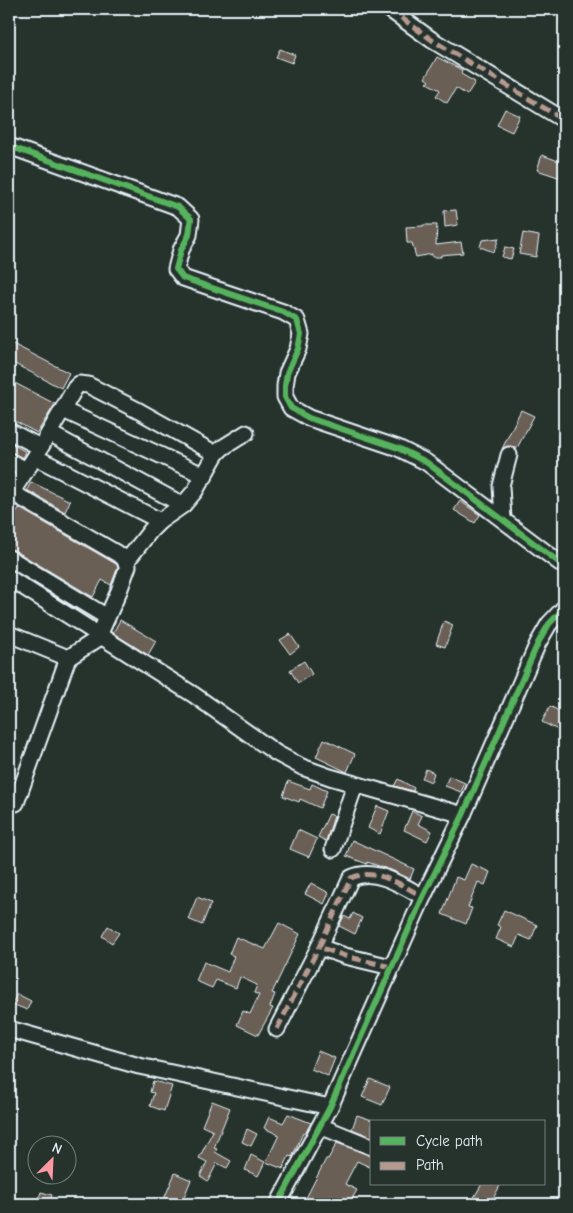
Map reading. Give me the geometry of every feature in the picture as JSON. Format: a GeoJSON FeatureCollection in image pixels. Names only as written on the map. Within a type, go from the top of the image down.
{"type":"FeatureCollection","features":[{"type":"Feature","properties":{"kind":"street"},"geometry":{"type":"LineString","coordinates":[[389,9],[432,40],[564,120]]}},
{"type":"Feature","properties":{"kind":"street"},"geometry":{"type":"LineString","coordinates":[[9,146],[178,207],[190,219],[189,235],[181,250],[176,269],[183,278],[283,312],[297,320],[301,334],[298,349],[287,373],[285,386],[285,397],[291,408],[309,418],[398,448],[426,462],[564,566]]}},
{"type":"Feature","properties":{"kind":"street"},"geometry":{"type":"LineString","coordinates":[[102,636],[101,632],[128,566],[123,557],[10,494],[50,433],[75,388],[79,384],[88,385],[216,454]]}},
{"type":"Feature","properties":{"kind":"street"},"geometry":{"type":"LineString","coordinates":[[63,410],[205,476]]}},
{"type":"Feature","properties":{"kind":"street"},"geometry":{"type":"LineString","coordinates":[[9,431],[38,452],[160,521]]}},
{"type":"Feature","properties":{"kind":"street"},"geometry":{"type":"LineString","coordinates":[[50,433],[184,505]]}},
{"type":"Feature","properties":{"kind":"street"},"geometry":{"type":"LineString","coordinates":[[126,562],[160,521],[184,505],[205,476],[216,454],[228,443],[246,433]]}},
{"type":"Feature","properties":{"kind":"street"},"geometry":{"type":"LineString","coordinates":[[503,519],[502,486],[509,455]]}},
{"type":"Feature","properties":{"kind":"street"},"geometry":{"type":"LineString","coordinates":[[9,461],[26,470]]}},
{"type":"Feature","properties":{"kind":"street"},"geometry":{"type":"LineString","coordinates":[[9,558],[107,617]]}},
{"type":"Feature","properties":{"kind":"street"},"geometry":{"type":"LineString","coordinates":[[9,578],[194,695],[276,753],[313,771],[355,785],[463,815]]}},
{"type":"Feature","properties":{"kind":"street"},"geometry":{"type":"LineString","coordinates":[[278,1204],[330,1107],[391,967],[463,815],[538,643],[549,624],[564,608]]}},
{"type":"Feature","properties":{"kind":"street"},"geometry":{"type":"LineString","coordinates":[[9,634],[68,658]]}},
{"type":"Feature","properties":{"kind":"street"},"geometry":{"type":"LineString","coordinates":[[16,803],[68,658],[102,636]]}},
{"type":"Feature","properties":{"kind":"street"},"geometry":{"type":"LineString","coordinates":[[333,849],[355,785]]}},
{"type":"Feature","properties":{"kind":"street"},"geometry":{"type":"LineString","coordinates":[[278,1029],[351,878],[360,874],[369,874],[387,879],[424,897]]}},
{"type":"Feature","properties":{"kind":"street"},"geometry":{"type":"LineString","coordinates":[[319,947],[391,967]]}},
{"type":"Feature","properties":{"kind":"street"},"geometry":{"type":"LineString","coordinates":[[9,1029],[139,1066],[330,1107]]}},
{"type":"Feature","properties":{"kind":"street"},"geometry":{"type":"LineString","coordinates":[[320,1126],[370,1146]]}},
{"type":"Feature","properties":{"kind":"building"},"geometry":{"type":"Polygon","coordinates":[[[280,49],[295,55],[292,63],[276,57],[280,49]]]}},
{"type":"Feature","properties":{"kind":"building"},"geometry":{"type":"Polygon","coordinates":[[[437,57],[462,70],[461,74],[475,82],[467,95],[456,88],[447,103],[436,96],[440,90],[427,83],[429,81],[425,78],[437,57]]]}},
{"type":"Feature","properties":{"kind":"building"},"geometry":{"type":"Polygon","coordinates":[[[505,109],[520,116],[512,132],[497,125],[505,109]]]}},
{"type":"Feature","properties":{"kind":"building"},"geometry":{"type":"Polygon","coordinates":[[[542,155],[564,163],[564,179],[537,170],[542,155]]]}},
{"type":"Feature","properties":{"kind":"building"},"geometry":{"type":"Polygon","coordinates":[[[456,210],[458,225],[445,227],[444,211],[456,210]]]}},
{"type":"Feature","properties":{"kind":"building"},"geometry":{"type":"Polygon","coordinates":[[[437,225],[436,245],[461,242],[463,253],[441,255],[441,257],[432,257],[432,254],[416,257],[412,243],[407,243],[406,227],[437,225]]]}},
{"type":"Feature","properties":{"kind":"building"},"geometry":{"type":"Polygon","coordinates":[[[523,233],[539,236],[536,257],[519,254],[523,233]]]}},
{"type":"Feature","properties":{"kind":"building"},"geometry":{"type":"Polygon","coordinates":[[[499,238],[494,252],[480,247],[482,240],[499,238]]]}},
{"type":"Feature","properties":{"kind":"building"},"geometry":{"type":"Polygon","coordinates":[[[505,247],[514,249],[511,259],[502,257],[505,247]]]}},
{"type":"Feature","properties":{"kind":"building"},"geometry":{"type":"Polygon","coordinates":[[[9,342],[69,373],[61,388],[9,361],[9,342]]]}},
{"type":"Feature","properties":{"kind":"building"},"geometry":{"type":"Polygon","coordinates":[[[9,380],[55,404],[37,433],[9,418],[9,380]]]}},
{"type":"Feature","properties":{"kind":"building"},"geometry":{"type":"Polygon","coordinates":[[[521,410],[534,416],[516,450],[511,446],[502,449],[521,410]]]}},
{"type":"Feature","properties":{"kind":"building"},"geometry":{"type":"Polygon","coordinates":[[[9,442],[26,452],[23,458],[9,452],[9,442]]]}},
{"type":"Feature","properties":{"kind":"building"},"geometry":{"type":"Polygon","coordinates":[[[31,482],[70,501],[65,512],[27,490],[31,482]]]}},
{"type":"Feature","properties":{"kind":"building"},"geometry":{"type":"Polygon","coordinates":[[[460,501],[480,515],[475,523],[454,510],[460,501]]]}},
{"type":"Feature","properties":{"kind":"building"},"geometry":{"type":"Polygon","coordinates":[[[19,508],[116,564],[118,567],[111,585],[102,580],[93,597],[14,550],[9,549],[9,514],[14,516],[19,508]]]}},
{"type":"Feature","properties":{"kind":"building"},"geometry":{"type":"Polygon","coordinates":[[[120,620],[156,641],[148,655],[113,633],[120,620]]]}},
{"type":"Feature","properties":{"kind":"building"},"geometry":{"type":"Polygon","coordinates":[[[444,621],[453,625],[445,647],[436,644],[444,621]]]}},
{"type":"Feature","properties":{"kind":"building"},"geometry":{"type":"Polygon","coordinates":[[[290,634],[299,647],[290,654],[280,640],[290,634]]]}},
{"type":"Feature","properties":{"kind":"building"},"geometry":{"type":"Polygon","coordinates":[[[304,661],[312,674],[298,683],[290,670],[304,661]]]}},
{"type":"Feature","properties":{"kind":"building"},"geometry":{"type":"Polygon","coordinates":[[[550,706],[564,714],[564,733],[542,722],[550,706]]]}},
{"type":"Feature","properties":{"kind":"building"},"geometry":{"type":"Polygon","coordinates":[[[324,739],[355,754],[347,772],[316,757],[324,739]]]}},
{"type":"Feature","properties":{"kind":"building"},"geometry":{"type":"Polygon","coordinates":[[[426,769],[434,773],[431,782],[422,778],[426,769]]]}},
{"type":"Feature","properties":{"kind":"building"},"geometry":{"type":"Polygon","coordinates":[[[449,776],[465,783],[461,792],[445,786],[449,776]]]}},
{"type":"Feature","properties":{"kind":"building"},"geometry":{"type":"Polygon","coordinates":[[[398,779],[414,788],[413,791],[394,786],[398,779]]]}},
{"type":"Feature","properties":{"kind":"building"},"geometry":{"type":"Polygon","coordinates":[[[288,781],[310,789],[312,784],[327,791],[320,808],[300,799],[299,802],[283,796],[288,781]]]}},
{"type":"Feature","properties":{"kind":"building"},"geometry":{"type":"Polygon","coordinates":[[[377,806],[389,811],[380,834],[368,828],[377,806]]]}},
{"type":"Feature","properties":{"kind":"building"},"geometry":{"type":"Polygon","coordinates":[[[412,811],[422,816],[418,824],[432,831],[427,841],[404,830],[412,811]]]}},
{"type":"Feature","properties":{"kind":"building"},"geometry":{"type":"Polygon","coordinates":[[[329,814],[334,816],[326,841],[318,837],[329,814]]]}},
{"type":"Feature","properties":{"kind":"building"},"geometry":{"type":"Polygon","coordinates":[[[298,830],[317,839],[309,857],[290,849],[298,830]]]}},
{"type":"Feature","properties":{"kind":"building"},"geometry":{"type":"Polygon","coordinates":[[[352,840],[414,869],[410,879],[391,870],[346,856],[352,840]]]}},
{"type":"Feature","properties":{"kind":"building"},"geometry":{"type":"Polygon","coordinates":[[[471,864],[490,872],[485,885],[478,882],[468,907],[472,908],[466,924],[442,914],[456,877],[464,880],[471,864]]]}},
{"type":"Feature","properties":{"kind":"building"},"geometry":{"type":"Polygon","coordinates":[[[311,883],[329,893],[324,904],[305,894],[311,883]]]}},
{"type":"Feature","properties":{"kind":"building"},"geometry":{"type":"Polygon","coordinates":[[[197,897],[211,903],[202,925],[188,919],[197,897]]]}},
{"type":"Feature","properties":{"kind":"building"},"geometry":{"type":"Polygon","coordinates":[[[504,910],[537,925],[531,940],[519,935],[514,947],[496,939],[501,927],[497,925],[504,910]]]}},
{"type":"Feature","properties":{"kind":"building"},"geometry":{"type":"Polygon","coordinates":[[[353,913],[362,918],[355,934],[339,926],[344,916],[350,919],[353,913]]]}},
{"type":"Feature","properties":{"kind":"building"},"geometry":{"type":"Polygon","coordinates":[[[279,923],[300,934],[272,993],[275,994],[270,1007],[273,1008],[258,1035],[237,1025],[243,1011],[250,1014],[259,995],[254,993],[257,985],[240,977],[236,988],[216,980],[212,988],[196,981],[204,962],[228,972],[234,956],[229,954],[236,937],[265,949],[279,923]]]}},
{"type":"Feature","properties":{"kind":"building"},"geometry":{"type":"Polygon","coordinates":[[[108,926],[119,933],[112,943],[102,936],[108,926]]]}},
{"type":"Feature","properties":{"kind":"building"},"geometry":{"type":"Polygon","coordinates":[[[17,994],[31,1001],[27,1010],[12,1004],[17,994]]]}},
{"type":"Feature","properties":{"kind":"building"},"geometry":{"type":"Polygon","coordinates":[[[318,1051],[335,1058],[328,1076],[311,1069],[318,1051]]]}},
{"type":"Feature","properties":{"kind":"building"},"geometry":{"type":"Polygon","coordinates":[[[370,1079],[390,1087],[382,1105],[362,1097],[370,1079]]]}},
{"type":"Feature","properties":{"kind":"building"},"geometry":{"type":"Polygon","coordinates":[[[153,1081],[172,1086],[164,1111],[150,1106],[154,1093],[150,1092],[153,1081]]]}},
{"type":"Feature","properties":{"kind":"building"},"geometry":{"type":"Polygon","coordinates":[[[212,1101],[230,1108],[214,1148],[217,1149],[215,1152],[231,1161],[227,1168],[217,1163],[208,1181],[200,1176],[207,1162],[199,1158],[213,1131],[202,1126],[212,1101]]]}},
{"type":"Feature","properties":{"kind":"building"},"geometry":{"type":"Polygon","coordinates":[[[288,1114],[311,1123],[305,1134],[303,1133],[292,1157],[289,1156],[283,1169],[266,1162],[279,1135],[264,1128],[269,1117],[283,1123],[288,1114]]]}},
{"type":"Feature","properties":{"kind":"building"},"geometry":{"type":"Polygon","coordinates":[[[357,1115],[372,1120],[370,1120],[370,1136],[352,1129],[357,1115]]]}},
{"type":"Feature","properties":{"kind":"building"},"geometry":{"type":"Polygon","coordinates":[[[247,1129],[257,1134],[251,1146],[242,1142],[247,1129]]]}},
{"type":"Feature","properties":{"kind":"building"},"geometry":{"type":"Polygon","coordinates":[[[337,1143],[370,1155],[370,1167],[357,1161],[345,1184],[357,1190],[349,1204],[318,1204],[306,1198],[326,1159],[328,1159],[337,1143]]]}},
{"type":"Feature","properties":{"kind":"building"},"geometry":{"type":"Polygon","coordinates":[[[251,1155],[265,1162],[258,1176],[245,1170],[251,1155]]]}},
{"type":"Feature","properties":{"kind":"building"},"geometry":{"type":"Polygon","coordinates":[[[175,1173],[191,1180],[181,1204],[164,1199],[175,1173]]]}},
{"type":"Feature","properties":{"kind":"building"},"geometry":{"type":"Polygon","coordinates":[[[481,1186],[500,1186],[490,1204],[470,1204],[481,1186]]]}},
{"type":"Feature","properties":{"kind":"building"},"geometry":{"type":"Polygon","coordinates":[[[41,1192],[52,1195],[49,1204],[37,1204],[41,1192]]]}},
{"type":"Feature","properties":{"kind":"marked path"},"geometry":{"type":"LineString","coordinates":[[389,9],[432,40],[564,120]]}},
{"type":"Feature","properties":{"kind":"marked path"},"geometry":{"type":"LineString","coordinates":[[391,967],[345,956],[319,947],[351,878],[360,875],[379,876],[423,897]]}},
{"type":"Feature","properties":{"kind":"marked path"},"geometry":{"type":"LineString","coordinates":[[277,1029],[319,947]]}},
{"type":"Feature","properties":{"kind":"cycle path"},"geometry":{"type":"LineString","coordinates":[[9,146],[178,207],[191,219],[189,235],[181,250],[176,269],[183,278],[283,312],[297,320],[301,334],[298,349],[287,373],[285,386],[285,397],[291,408],[309,418],[398,448],[426,462],[564,566]]}},
{"type":"Feature","properties":{"kind":"cycle path"},"geometry":{"type":"LineString","coordinates":[[278,1204],[330,1107],[423,897],[463,815],[538,643],[549,624],[564,608]]}}]}
